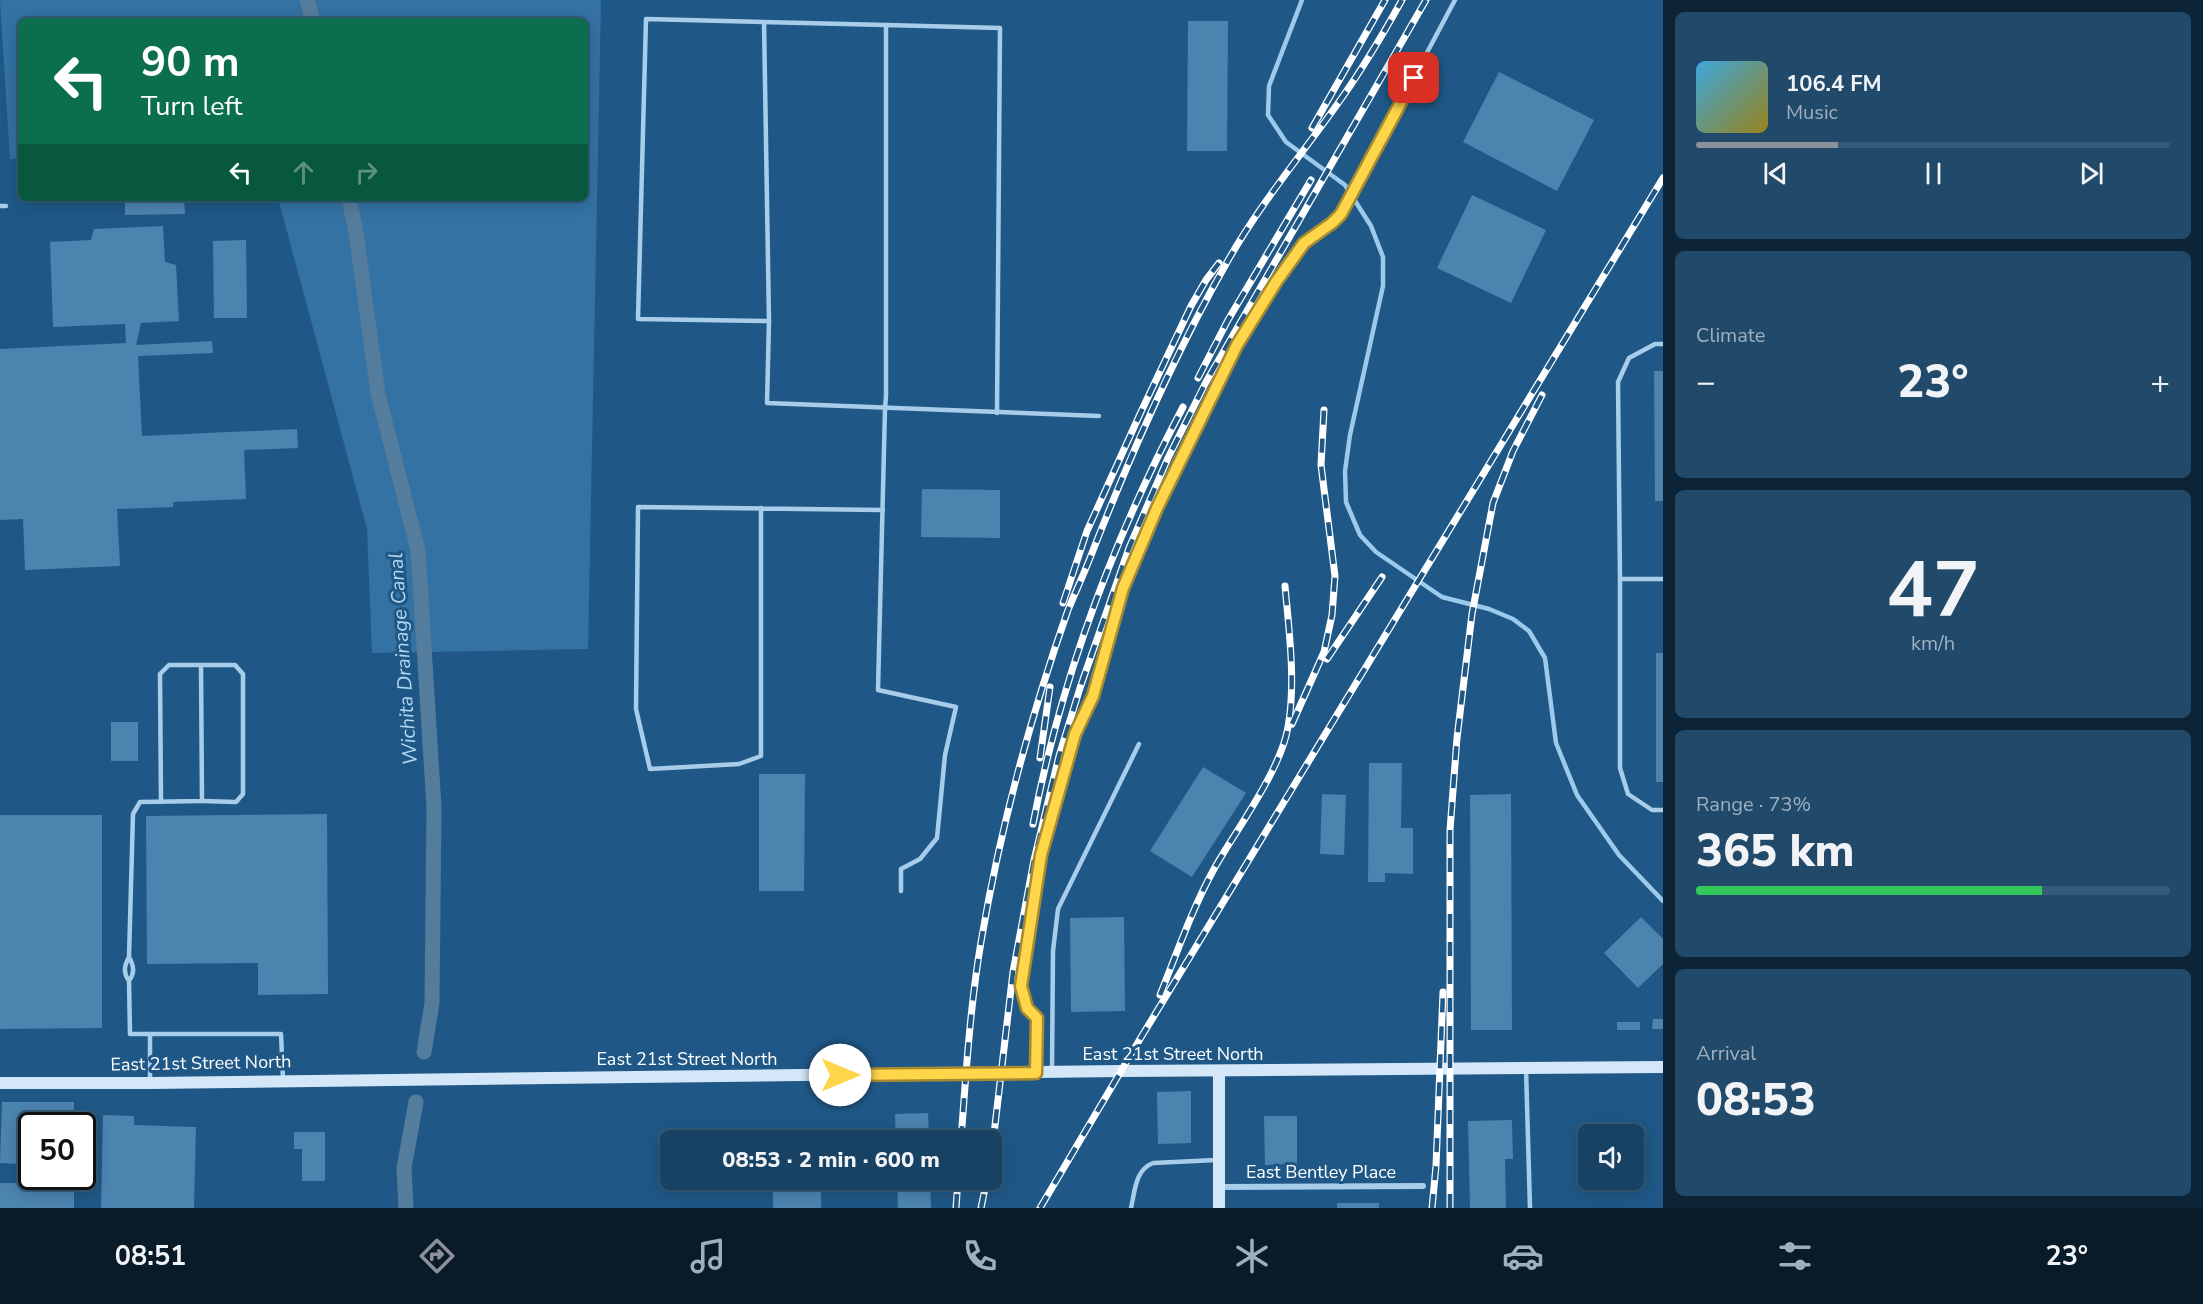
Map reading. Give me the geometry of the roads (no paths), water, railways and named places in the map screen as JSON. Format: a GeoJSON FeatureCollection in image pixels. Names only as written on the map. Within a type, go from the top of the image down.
{"type":"FeatureCollection","features":[{"type":"Feature","properties":{"kind":"main road","name":"East 21st Street North"},"geometry":{"type":"LineString","coordinates":[[0,1083],[1663,1067]]}},
{"type":"Feature","properties":{"kind":"main road"},"geometry":{"type":"LineString","coordinates":[[1219,1072],[1219,1208]]}},
{"type":"Feature","properties":{"kind":"street","name":"East Bentley Place"},"geometry":{"type":"LineString","coordinates":[[1219,1187],[1423,1186]]}},
{"type":"Feature","properties":{"kind":"lane"},"geometry":{"type":"LineString","coordinates":[[1036,1073],[1037,1018],[1027,1008],[1021,986],[1041,855],[1075,734],[1093,696],[1123,588],[1157,508],[1237,345],[1276,282],[1304,243],[1341,214],[1455,0]]}},
{"type":"Feature","properties":{"kind":"lane"},"geometry":{"type":"LineString","coordinates":[[769,321],[638,319],[645,19],[1000,28],[997,413]]}},
{"type":"Feature","properties":{"kind":"lane"},"geometry":{"type":"LineString","coordinates":[[764,22],[769,321],[767,403],[1099,416]]}},
{"type":"Feature","properties":{"kind":"lane"},"geometry":{"type":"LineString","coordinates":[[886,25],[885,409],[878,690],[956,707],[945,755],[937,838],[920,859],[901,869],[901,891]]}},
{"type":"Feature","properties":{"kind":"lane"},"geometry":{"type":"LineString","coordinates":[[0,206],[6,206]]}},
{"type":"Feature","properties":{"kind":"lane"},"geometry":{"type":"LineString","coordinates":[[1663,344],[1655,344],[1629,358],[1618,382],[1620,768],[1628,794],[1652,810],[1663,810]]}},
{"type":"Feature","properties":{"kind":"lane"},"geometry":{"type":"LineString","coordinates":[[761,508],[761,756],[739,764],[650,769],[636,709],[638,507],[761,508],[883,510]]}},
{"type":"Feature","properties":{"kind":"lane"},"geometry":{"type":"LineString","coordinates":[[1620,579],[1663,579]]}},
{"type":"Feature","properties":{"kind":"lane"},"geometry":{"type":"LineString","coordinates":[[161,802],[160,674],[169,665],[235,665],[243,674],[243,794],[236,802],[202,801],[161,802],[140,802],[133,814],[129,957],[133,964],[133,975],[129,981],[130,1034],[281,1034],[283,1080]]}},
{"type":"Feature","properties":{"kind":"lane"},"geometry":{"type":"LineString","coordinates":[[201,665],[202,801]]}},
{"type":"Feature","properties":{"kind":"lane"},"geometry":{"type":"LineString","coordinates":[[1052,1073],[1053,951],[1058,909],[1139,744]]}},
{"type":"Feature","properties":{"kind":"lane"},"geometry":{"type":"LineString","coordinates":[[150,1034],[150,1083]]}},
{"type":"Feature","properties":{"kind":"lane"},"geometry":{"type":"LineString","coordinates":[[1526,1069],[1530,1208]]}},
{"type":"Feature","properties":{"kind":"lane"},"geometry":{"type":"LineString","coordinates":[[1131,1208],[1140,1172],[1145,1166],[1153,1162],[1219,1160]]}},
{"type":"Feature","properties":{"kind":"waterway","name":"Wichita Drainage Canal"},"geometry":{"type":"LineString","coordinates":[[307,0],[312,18]]}},
{"type":"Feature","properties":{"kind":"waterway"},"geometry":{"type":"LineString","coordinates":[[1302,0],[1269,86],[1268,115],[1286,142],[1345,185],[1371,226],[1383,257],[1383,286],[1350,435],[1345,471],[1346,502],[1360,535],[1376,552],[1442,597],[1489,609],[1513,619],[1529,631],[1545,658],[1556,743],[1577,795],[1619,855],[1663,901]]}},
{"type":"Feature","properties":{"kind":"waterway","name":"Wichita Drainage Canal"},"geometry":{"type":"LineString","coordinates":[[350,201],[378,394],[418,550],[434,807],[432,1003],[424,1052]]}},
{"type":"Feature","properties":{"kind":"waterway","name":"Wichita Drainage Canal"},"geometry":{"type":"LineString","coordinates":[[406,1208],[404,1168],[416,1102]]}},
{"type":"Feature","properties":{"kind":"railway"},"geometry":{"type":"LineString","coordinates":[[1312,128],[1385,0]]}},
{"type":"Feature","properties":{"kind":"railway"},"geometry":{"type":"LineString","coordinates":[[962,1130],[974,991],[997,858],[1017,774],[1068,610],[1152,409],[1206,300],[1251,223],[1354,81],[1402,0]]}},
{"type":"Feature","properties":{"kind":"railway"},"geometry":{"type":"LineString","coordinates":[[994,1130],[1013,972],[1034,860],[1059,756],[1129,548],[1168,458],[1206,382],[1426,0]]}},
{"type":"Feature","properties":{"kind":"railway"},"geometry":{"type":"LineString","coordinates":[[1040,1208],[1140,1039],[1663,178]]}},
{"type":"Feature","properties":{"kind":"railway"},"geometry":{"type":"LineString","coordinates":[[1198,378],[1228,320],[1311,180]]}},
{"type":"Feature","properties":{"kind":"railway"},"geometry":{"type":"LineString","coordinates":[[1063,603],[1087,531],[1140,414],[1191,306],[1219,263]]}},
{"type":"Feature","properties":{"kind":"railway"},"geometry":{"type":"LineString","coordinates":[[1450,1208],[1450,830],[1457,738],[1472,614],[1493,503],[1513,451],[1542,395]]}},
{"type":"Feature","properties":{"kind":"railway"},"geometry":{"type":"LineString","coordinates":[[1033,824],[1059,716],[1093,610],[1134,507],[1183,407]]}},
{"type":"Feature","properties":{"kind":"railway"},"geometry":{"type":"LineString","coordinates":[[1292,724],[1324,652],[1332,615],[1335,576],[1321,465],[1324,410]]}},
{"type":"Feature","properties":{"kind":"railway"},"geometry":{"type":"LineString","coordinates":[[1327,659],[1382,577]]}},
{"type":"Feature","properties":{"kind":"railway"},"geometry":{"type":"LineString","coordinates":[[1160,995],[1206,884],[1257,800],[1284,744],[1290,710],[1292,675],[1285,586]]}},
{"type":"Feature","properties":{"kind":"railway"},"geometry":{"type":"LineString","coordinates":[[1040,758],[1050,687]]}},
{"type":"Feature","properties":{"kind":"railway"},"geometry":{"type":"LineString","coordinates":[[1432,1208],[1436,1166],[1443,992]]}},
{"type":"Feature","properties":{"kind":"railway"},"geometry":{"type":"LineString","coordinates":[[956,1208],[957,1190]]}},
{"type":"Feature","properties":{"kind":"railway"},"geometry":{"type":"LineString","coordinates":[[981,1208],[985,1190]]}}]}
